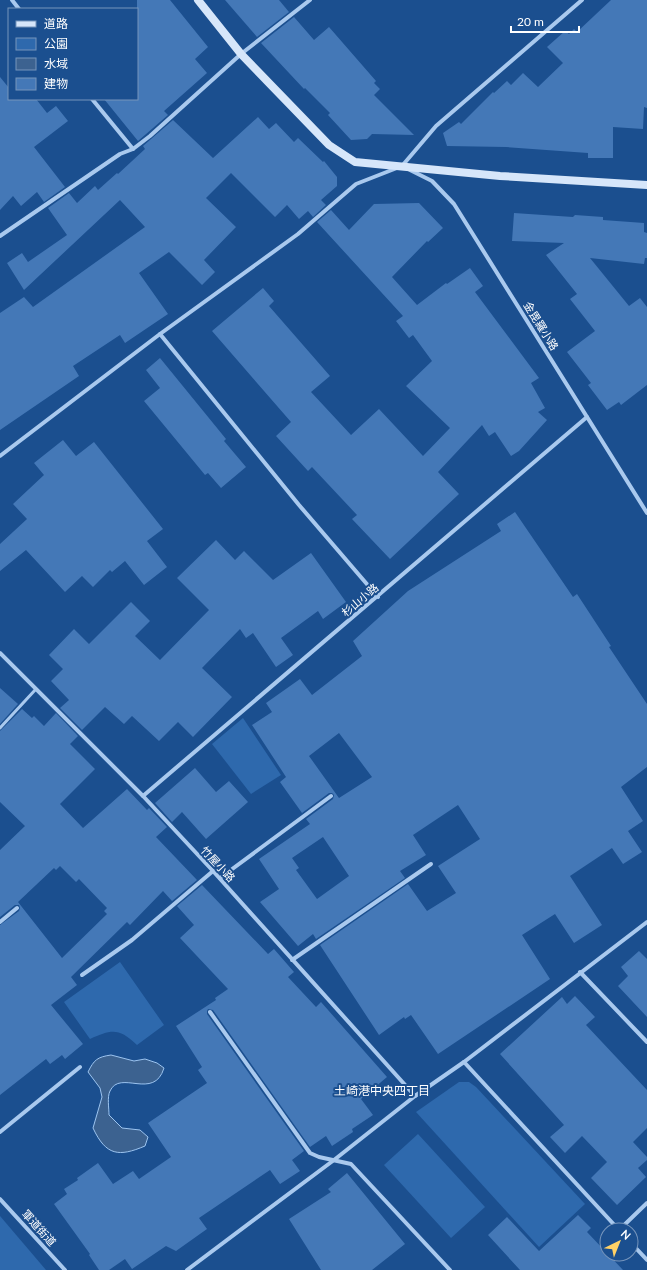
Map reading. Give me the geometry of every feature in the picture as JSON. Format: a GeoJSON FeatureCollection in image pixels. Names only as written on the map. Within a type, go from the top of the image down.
{"type":"FeatureCollection","features":[{"type":"Feature","properties":{"kind":"street"},"geometry":{"type":"LineString","coordinates":[[12,0],[18,8]]}},
{"type":"Feature","properties":{"kind":"street"},"geometry":{"type":"LineString","coordinates":[[198,0],[241,54],[329,145],[355,162],[500,176],[647,185]]}},
{"type":"Feature","properties":{"kind":"street"},"geometry":{"type":"LineString","coordinates":[[0,236],[120,154],[132,150],[150,136],[241,54],[310,0]]}},
{"type":"Feature","properties":{"kind":"street"},"geometry":{"type":"LineString","coordinates":[[0,456],[160,334],[298,234],[356,184],[402,166],[436,126],[582,0]]}},
{"type":"Feature","properties":{"kind":"street"},"geometry":{"type":"LineString","coordinates":[[93,100],[132,150]]}},
{"type":"Feature","properties":{"kind":"street","name":"金毘羅小路"},"geometry":{"type":"LineString","coordinates":[[402,166],[432,181],[454,204],[647,513]]}},
{"type":"Feature","properties":{"kind":"street"},"geometry":{"type":"LineString","coordinates":[[160,334],[299,505],[378,596]]}},
{"type":"Feature","properties":{"kind":"street","name":"杉山小路"},"geometry":{"type":"LineString","coordinates":[[143,796],[587,417]]}},
{"type":"Feature","properties":{"kind":"street","name":"竹屋小路"},"geometry":{"type":"LineString","coordinates":[[0,653],[143,796],[220,878],[415,1096]]}},
{"type":"Feature","properties":{"kind":"street"},"geometry":{"type":"LineString","coordinates":[[220,878],[331,796]]}},
{"type":"Feature","properties":{"kind":"street"},"geometry":{"type":"LineString","coordinates":[[292,960],[431,864]]}},
{"type":"Feature","properties":{"kind":"street"},"geometry":{"type":"LineString","coordinates":[[82,975],[132,940],[213,871]]}},
{"type":"Feature","properties":{"kind":"street"},"geometry":{"type":"LineString","coordinates":[[0,922],[18,908]]}},
{"type":"Feature","properties":{"kind":"street"},"geometry":{"type":"LineString","coordinates":[[188,1270],[334,1160],[415,1096],[464,1062],[647,922]]}},
{"type":"Feature","properties":{"kind":"street"},"geometry":{"type":"LineString","coordinates":[[580,972],[647,1042]]}},
{"type":"Feature","properties":{"kind":"street"},"geometry":{"type":"LineString","coordinates":[[210,1012],[310,1153],[319,1157],[351,1164],[450,1270]]}},
{"type":"Feature","properties":{"kind":"street"},"geometry":{"type":"LineString","coordinates":[[464,1062],[612,1222]]}},
{"type":"Feature","properties":{"kind":"street"},"geometry":{"type":"LineString","coordinates":[[0,1132],[80,1067]]}},
{"type":"Feature","properties":{"kind":"street","name":"軍道街道"},"geometry":{"type":"LineString","coordinates":[[0,1199],[65,1270]]}},
{"type":"Feature","properties":{"kind":"street"},"geometry":{"type":"LineString","coordinates":[[627,1222],[647,1203]]}},
{"type":"Feature","properties":{"kind":"street"},"geometry":{"type":"LineString","coordinates":[[639,1252],[647,1260]]}},
{"type":"Feature","properties":{"kind":"lane"},"geometry":{"type":"LineString","coordinates":[[0,728],[36,689]]}},
{"type":"Feature","properties":{"kind":"green space"},"geometry":{"type":"Polygon","coordinates":[[[243,718],[281,775],[251,794],[212,744],[243,718]]]}},
{"type":"Feature","properties":{"kind":"green space"},"geometry":{"type":"Polygon","coordinates":[[[120,962],[164,1025],[137,1045],[125,1035],[115,1032],[104,1033],[90,1039],[64,1002],[120,962]]]}},
{"type":"Feature","properties":{"kind":"green space"},"geometry":{"type":"Polygon","coordinates":[[[459,1082],[469,1082],[476,1087],[585,1204],[539,1247],[416,1112],[459,1082]]]}},
{"type":"Feature","properties":{"kind":"green space"},"geometry":{"type":"Polygon","coordinates":[[[418,1134],[485,1207],[451,1238],[384,1165],[418,1134]]]}},
{"type":"Feature","properties":{"kind":"green space"},"geometry":{"type":"Polygon","coordinates":[[[0,1216],[46,1270],[0,1270],[0,1216]]]}},
{"type":"Feature","properties":{"kind":"water"},"geometry":{"type":"Polygon","coordinates":[[[111,1055],[134,1061],[145,1059],[157,1063],[164,1068],[159,1078],[153,1082],[145,1084],[121,1083],[115,1085],[110,1091],[108,1099],[109,1115],[122,1128],[140,1130],[148,1137],[145,1146],[136,1150],[121,1153],[108,1149],[93,1128],[102,1097],[100,1088],[88,1072],[96,1060],[111,1055]]]}},
{"type":"Feature","properties":{"kind":"building"},"geometry":{"type":"Polygon","coordinates":[[[137,0],[170,0],[208,47],[195,59],[207,73],[164,111],[168,115],[138,141],[105,100],[138,100],[137,0]]]}},
{"type":"Feature","properties":{"kind":"building"},"geometry":{"type":"Polygon","coordinates":[[[225,0],[279,0],[289,12],[257,37],[225,0]]]}},
{"type":"Feature","properties":{"kind":"building"},"geometry":{"type":"Polygon","coordinates":[[[611,0],[647,0],[647,108],[644,107],[643,129],[613,127],[613,158],[588,158],[588,153],[506,147],[447,146],[443,133],[459,122],[461,124],[493,92],[494,93],[507,81],[511,85],[523,73],[538,87],[563,63],[547,47],[565,31],[569,34],[574,29],[577,32],[611,0]]]}},
{"type":"Feature","properties":{"kind":"building"},"geometry":{"type":"Polygon","coordinates":[[[294,17],[314,40],[329,27],[376,81],[374,83],[380,89],[374,95],[414,135],[372,134],[367,139],[351,140],[328,115],[330,113],[305,88],[304,89],[261,43],[294,17]]]}},
{"type":"Feature","properties":{"kind":"building"},"geometry":{"type":"Polygon","coordinates":[[[0,77],[8,87],[8,100],[37,100],[47,113],[56,106],[68,121],[34,147],[65,187],[44,202],[37,192],[21,206],[13,196],[0,210],[0,77]]]}},
{"type":"Feature","properties":{"kind":"building"},"geometry":{"type":"Polygon","coordinates":[[[258,117],[269,129],[276,123],[294,142],[298,138],[323,162],[324,161],[337,177],[337,186],[321,200],[326,205],[313,217],[308,211],[299,219],[287,205],[275,217],[231,173],[206,198],[236,227],[204,260],[215,272],[202,285],[169,252],[139,273],[168,314],[125,343],[120,335],[73,366],[79,376],[0,430],[0,313],[24,297],[33,307],[145,227],[120,200],[24,290],[7,263],[22,253],[28,262],[67,235],[48,208],[69,193],[77,203],[95,186],[98,190],[145,149],[143,146],[173,120],[213,158],[258,117]]]}},
{"type":"Feature","properties":{"kind":"building"},"geometry":{"type":"Polygon","coordinates":[[[419,203],[443,228],[428,242],[427,241],[392,277],[417,305],[446,283],[447,284],[470,268],[483,286],[475,292],[539,378],[531,383],[545,408],[538,412],[547,420],[519,451],[511,456],[495,432],[489,436],[482,425],[438,472],[459,494],[390,559],[352,519],[357,515],[312,467],[308,471],[276,436],[291,422],[212,331],[263,288],[274,301],[269,306],[330,376],[311,392],[351,435],[379,409],[423,456],[450,428],[406,386],[432,361],[413,335],[409,338],[396,321],[403,316],[317,222],[331,210],[349,230],[374,204],[419,203]]]}},
{"type":"Feature","properties":{"kind":"building"},"geometry":{"type":"Polygon","coordinates":[[[514,213],[573,217],[575,215],[603,217],[603,220],[644,223],[644,232],[647,233],[647,258],[645,258],[644,264],[590,258],[629,306],[640,298],[647,307],[647,385],[621,405],[619,402],[607,410],[588,385],[591,383],[567,352],[595,331],[570,299],[577,294],[546,255],[564,243],[512,241],[514,213]]]}},
{"type":"Feature","properties":{"kind":"building"},"geometry":{"type":"Polygon","coordinates":[[[160,358],[226,439],[224,441],[246,467],[221,488],[208,473],[205,475],[144,401],[160,388],[146,370],[160,358]]]}},
{"type":"Feature","properties":{"kind":"building"},"geometry":{"type":"Polygon","coordinates":[[[63,440],[76,456],[94,442],[163,529],[147,541],[167,567],[144,585],[125,561],[112,572],[110,570],[93,587],[82,576],[65,592],[26,550],[0,571],[0,544],[27,519],[13,504],[44,475],[34,463],[63,440]]]}},
{"type":"Feature","properties":{"kind":"building"},"geometry":{"type":"Polygon","coordinates":[[[515,512],[573,597],[577,594],[611,646],[609,647],[647,704],[647,767],[621,787],[643,821],[628,831],[642,852],[623,864],[612,848],[570,876],[602,925],[574,943],[555,914],[522,935],[550,979],[438,1054],[411,1015],[405,1019],[404,1017],[379,1035],[320,945],[408,884],[427,911],[456,893],[438,866],[480,839],[458,805],[413,835],[426,855],[400,871],[405,878],[316,939],[313,934],[298,946],[260,902],[279,889],[259,859],[310,824],[306,819],[333,799],[334,795],[329,793],[302,813],[280,782],[286,777],[252,725],[272,712],[266,703],[300,679],[312,695],[362,656],[353,641],[408,591],[501,531],[497,524],[515,512]],[[339,733],[309,756],[339,798],[372,777],[339,733]],[[323,837],[292,858],[299,868],[296,870],[317,899],[349,876],[323,837]]]}},
{"type":"Feature","properties":{"kind":"building"},"geometry":{"type":"Polygon","coordinates":[[[216,540],[235,560],[244,551],[273,580],[311,553],[346,602],[323,619],[318,611],[281,638],[293,655],[276,667],[253,633],[246,638],[240,629],[202,668],[232,697],[193,737],[178,722],[159,741],[132,716],[124,724],[105,707],[82,730],[60,708],[69,700],[51,681],[63,669],[49,655],[74,629],[89,644],[131,602],[150,621],[135,636],[160,660],[209,610],[177,578],[216,540]]]}},
{"type":"Feature","properties":{"kind":"building"},"geometry":{"type":"Polygon","coordinates":[[[0,688],[18,704],[0,724],[0,688]]]}},
{"type":"Feature","properties":{"kind":"building"},"geometry":{"type":"Polygon","coordinates":[[[22,709],[32,718],[34,716],[44,726],[56,713],[78,736],[70,744],[95,769],[60,804],[83,828],[127,789],[147,810],[149,808],[167,827],[156,837],[197,880],[172,901],[163,891],[130,925],[127,922],[71,977],[77,985],[51,1005],[83,1044],[65,1059],[62,1055],[50,1064],[46,1059],[0,1095],[0,925],[19,911],[20,908],[19,905],[15,905],[0,917],[0,850],[25,826],[0,802],[0,731],[22,709]],[[60,866],[56,870],[54,868],[18,902],[62,958],[107,914],[104,911],[107,908],[79,879],[76,882],[60,866]]]}},
{"type":"Feature","properties":{"kind":"building"},"geometry":{"type":"Polygon","coordinates":[[[195,768],[216,792],[229,781],[248,802],[206,839],[182,812],[172,822],[155,803],[195,768]]]}},
{"type":"Feature","properties":{"kind":"building"},"geometry":{"type":"Polygon","coordinates":[[[202,885],[268,954],[274,949],[294,972],[288,977],[316,1007],[321,1002],[387,1077],[361,1099],[373,1115],[352,1129],[353,1132],[332,1146],[326,1136],[310,1147],[213,1010],[208,1009],[207,1014],[304,1151],[292,1160],[300,1171],[280,1184],[270,1170],[199,1218],[207,1229],[176,1251],[166,1246],[132,1269],[125,1259],[109,1270],[99,1270],[89,1255],[90,1254],[54,1204],[67,1194],[64,1189],[78,1180],[77,1178],[98,1163],[113,1184],[133,1171],[139,1179],[171,1157],[148,1123],[207,1083],[198,1070],[202,1067],[176,1026],[216,1000],[215,998],[228,989],[180,938],[194,925],[177,906],[202,885]]]}},
{"type":"Feature","properties":{"kind":"building"},"geometry":{"type":"Polygon","coordinates":[[[639,951],[647,959],[647,1017],[618,986],[628,976],[621,967],[639,951]]]}},
{"type":"Feature","properties":{"kind":"building"},"geometry":{"type":"Polygon","coordinates":[[[575,996],[595,1017],[586,1025],[647,1090],[647,1128],[633,1142],[647,1157],[647,1160],[638,1168],[646,1177],[617,1205],[591,1178],[607,1162],[582,1136],[565,1153],[550,1137],[564,1125],[500,1054],[562,997],[567,1004],[575,996]]]}},
{"type":"Feature","properties":{"kind":"building"},"geometry":{"type":"Polygon","coordinates":[[[347,1173],[405,1244],[372,1270],[321,1270],[289,1219],[331,1192],[328,1189],[347,1173]]]}},
{"type":"Feature","properties":{"kind":"building"},"geometry":{"type":"Polygon","coordinates":[[[578,1215],[591,1228],[587,1232],[599,1245],[599,1262],[615,1262],[623,1270],[520,1270],[488,1235],[507,1217],[539,1251],[578,1215]]]}},
{"type":"Feature","properties":{"kind":"district","name":"土崎港中央四丁目"},"geometry":{"type":"Point","coordinates":[382,1091]}}]}
